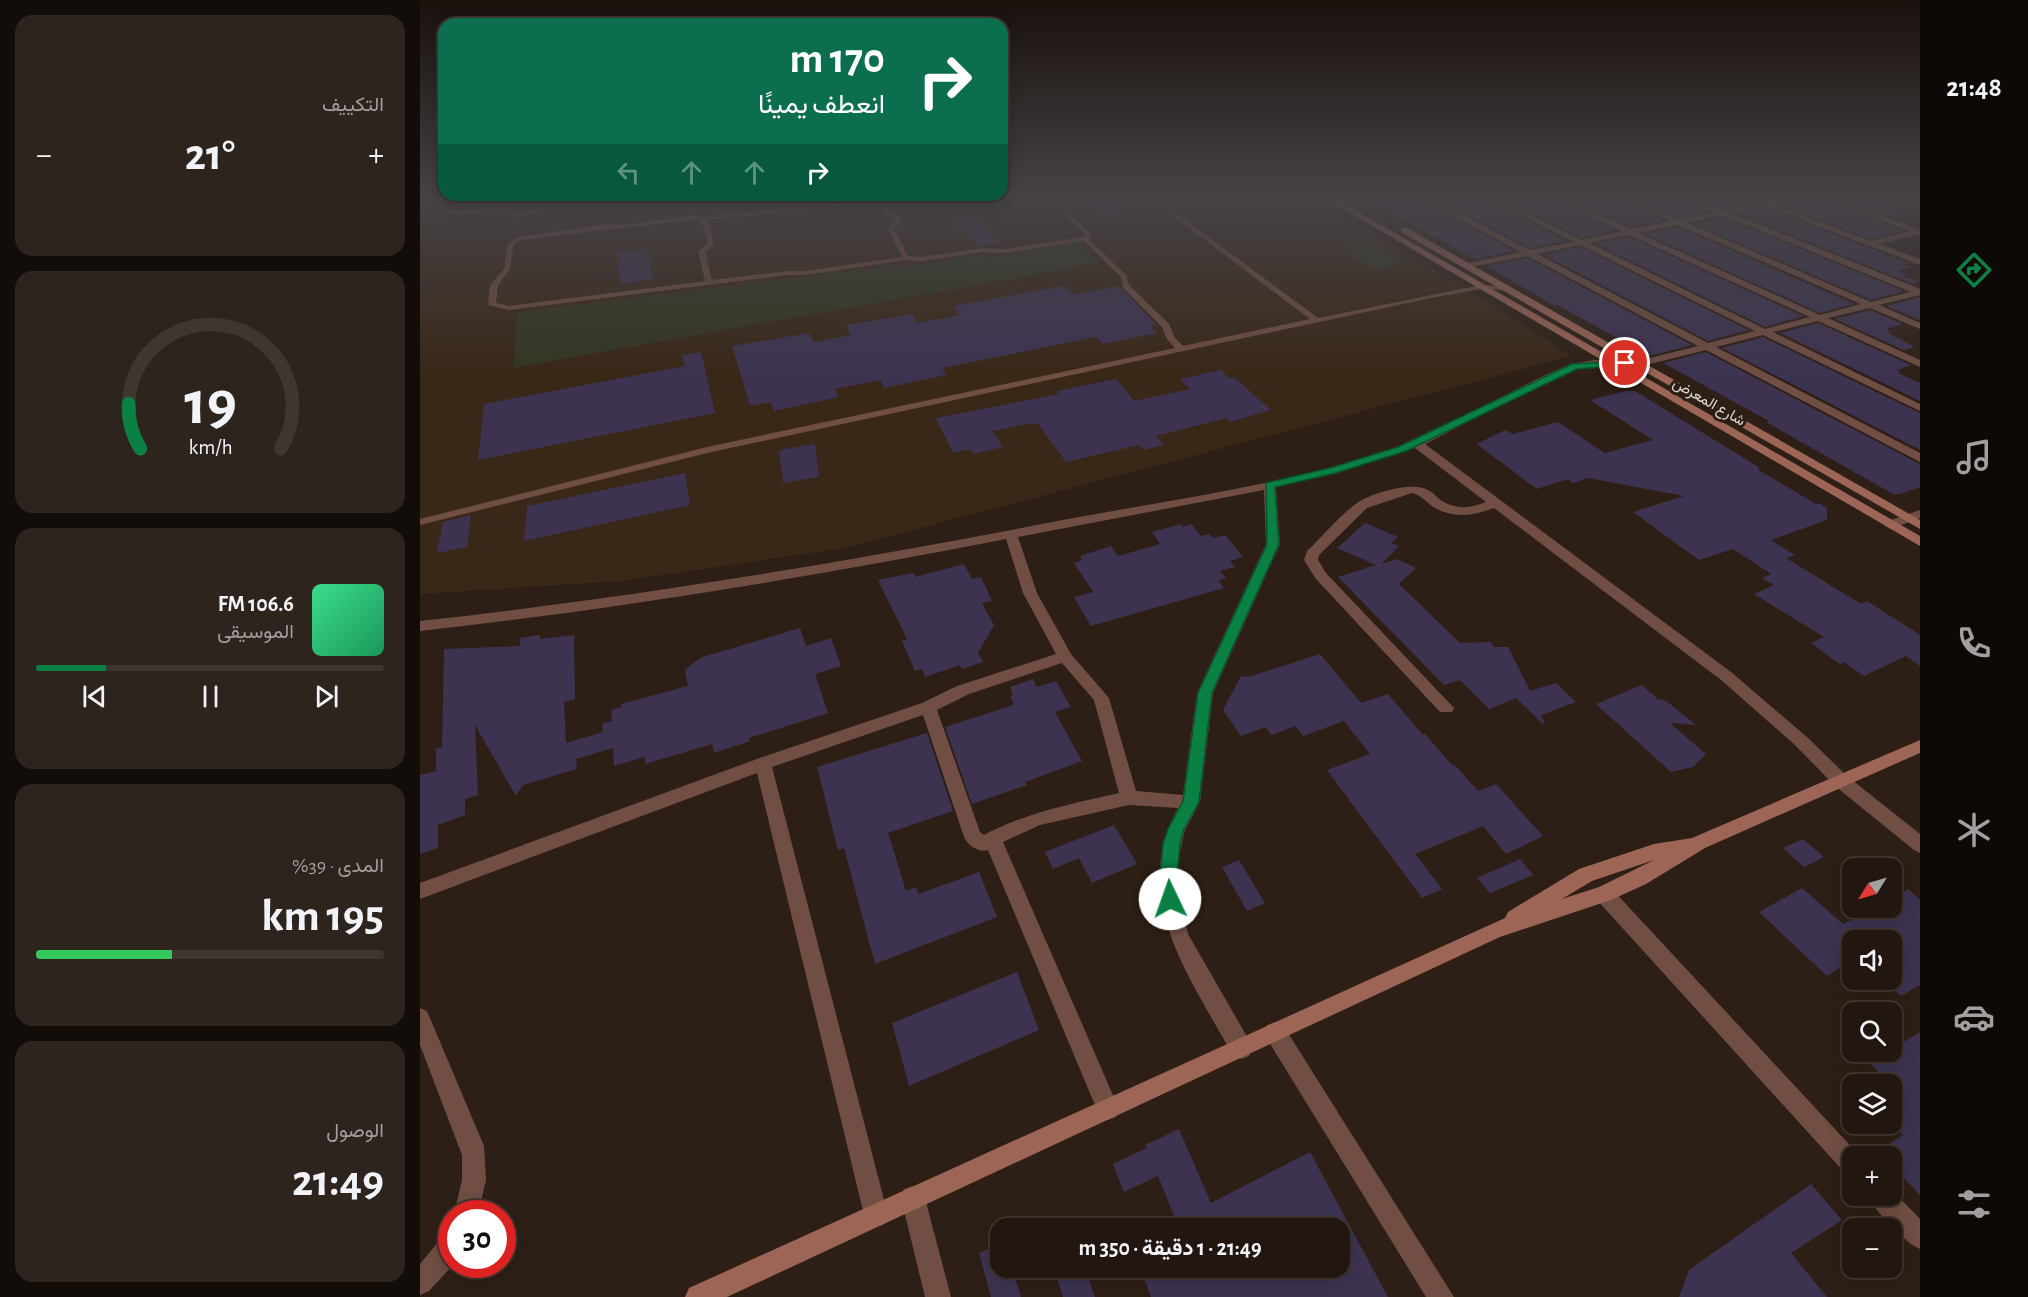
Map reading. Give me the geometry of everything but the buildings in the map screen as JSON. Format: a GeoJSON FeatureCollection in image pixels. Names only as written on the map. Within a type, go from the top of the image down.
{"type":"FeatureCollection","features":[{"type":"Feature","properties":{"kind":"main road","name":"شارع المعرض"},"geometry":{"type":"LineString","coordinates":[[1431,258],[1920,542]]}},
{"type":"Feature","properties":{"kind":"main road","name":"شارع المعرض"},"geometry":{"type":"LineString","coordinates":[[1453,258],[1916,519]]}},
{"type":"Feature","properties":{"kind":"main road"},"geometry":{"type":"LineString","coordinates":[[1444,265],[1464,264]]}},
{"type":"Feature","properties":{"kind":"main road"},"geometry":{"type":"LineString","coordinates":[[698,1297],[1496,930],[1604,894],[1639,878],[1699,843],[1920,746]]}},
{"type":"Feature","properties":{"kind":"main road"},"geometry":{"type":"LineString","coordinates":[[1496,930],[1586,875],[1654,852],[1699,843]]}},
{"type":"Feature","properties":{"kind":"street"},"geometry":{"type":"LineString","coordinates":[[1464,264],[1502,258]]}},
{"type":"Feature","properties":{"kind":"street"},"geometry":{"type":"LineString","coordinates":[[1538,258],[1920,458]]}},
{"type":"Feature","properties":{"kind":"street"},"geometry":{"type":"LineString","coordinates":[[1610,258],[1920,408]]}},
{"type":"Feature","properties":{"kind":"street"},"geometry":{"type":"LineString","coordinates":[[1685,258],[1920,364]]}},
{"type":"Feature","properties":{"kind":"street"},"geometry":{"type":"LineString","coordinates":[[1760,258],[1920,327]]}},
{"type":"Feature","properties":{"kind":"street"},"geometry":{"type":"LineString","coordinates":[[1834,258],[1920,292]]}},
{"type":"Feature","properties":{"kind":"street"},"geometry":{"type":"LineString","coordinates":[[420,626],[729,584],[882,560],[1270,485],[1332,471],[1416,443],[1568,369],[1582,365],[1638,364],[1920,292]]}},
{"type":"Feature","properties":{"kind":"street"},"geometry":{"type":"LineString","coordinates":[[1416,443],[1726,676],[1801,741],[1840,781],[1920,845]]}},
{"type":"Feature","properties":{"kind":"street"},"geometry":{"type":"LineString","coordinates":[[1241,1048],[1186,951],[1174,920],[1168,877],[1169,860],[1176,829],[1191,802],[1205,693],[1273,544],[1270,485]]}},
{"type":"Feature","properties":{"kind":"street"},"geometry":{"type":"LineString","coordinates":[[1446,708],[1322,576],[1311,560],[1312,554],[1363,505],[1401,491],[1412,489],[1423,492],[1438,504],[1457,512],[1477,510],[1496,502]]}},
{"type":"Feature","properties":{"kind":"street"},"geometry":{"type":"LineString","coordinates":[[1890,525],[1916,519]]}},
{"type":"Feature","properties":{"kind":"street"},"geometry":{"type":"LineString","coordinates":[[1011,534],[1030,593],[1065,657],[1101,698],[1129,798]]}},
{"type":"Feature","properties":{"kind":"street"},"geometry":{"type":"LineString","coordinates":[[420,891],[763,764],[928,707],[963,690],[1065,657]]}},
{"type":"Feature","properties":{"kind":"street"},"geometry":{"type":"LineString","coordinates":[[928,707],[973,837],[983,844],[1019,825],[1040,818],[1129,798],[1191,802]]}},
{"type":"Feature","properties":{"kind":"street"},"geometry":{"type":"LineString","coordinates":[[763,764],[876,1215]]}},
{"type":"Feature","properties":{"kind":"street"},"geometry":{"type":"LineString","coordinates":[[993,839],[1108,1109]]}},
{"type":"Feature","properties":{"kind":"street"},"geometry":{"type":"LineString","coordinates":[[1604,894],[1842,1153]]}},
{"type":"Feature","properties":{"kind":"street"},"geometry":{"type":"LineString","coordinates":[[420,1018],[472,1146],[476,1162],[475,1181],[470,1200]]}},
{"type":"Feature","properties":{"kind":"street"},"geometry":{"type":"LineString","coordinates":[[1275,1032],[1441,1297]]}},
{"type":"Feature","properties":{"kind":"street"},"geometry":{"type":"LineString","coordinates":[[913,1198],[938,1297]]}},
{"type":"Feature","properties":{"kind":"street"},"geometry":{"type":"LineString","coordinates":[[1891,1206],[1920,1237]]}},
{"type":"Feature","properties":{"kind":"street"},"geometry":{"type":"LineString","coordinates":[[420,1282],[438,1262]]}},
{"type":"Feature","properties":{"kind":"lane"},"geometry":{"type":"LineString","coordinates":[[509,258],[507,269],[494,285],[492,305],[509,308],[788,273],[806,273],[906,258],[931,258]]}},
{"type":"Feature","properties":{"kind":"lane"},"geometry":{"type":"LineString","coordinates":[[703,258],[709,284]]}},
{"type":"Feature","properties":{"kind":"lane"},"geometry":{"type":"LineString","coordinates":[[1105,258],[1124,276],[1126,286],[1166,326],[1171,339],[1181,349]]}},
{"type":"Feature","properties":{"kind":"lane"},"geometry":{"type":"LineString","coordinates":[[1232,258],[1317,321]]}},
{"type":"Feature","properties":{"kind":"lane"},"geometry":{"type":"LineString","coordinates":[[420,522],[707,450],[1481,287],[1505,288]]}},
{"type":"Feature","properties":{"kind":"shaded area"},"geometry":{"type":"Polygon","coordinates":[[[420,258],[1412,258],[1572,356],[845,548],[622,581],[420,594],[420,258]]]}},
{"type":"Feature","properties":{"kind":"green space"},"geometry":{"type":"Polygon","coordinates":[[[960,258],[1094,258],[1100,263],[513,368],[518,312],[890,266],[904,267],[960,258]]]}},
{"type":"Feature","properties":{"kind":"green space"},"geometry":{"type":"Polygon","coordinates":[[[1353,258],[1394,258],[1404,264],[1372,270],[1353,258]]]}},
{"type":"Feature","properties":{"kind":"route"},"geometry":{"type":"LineString","coordinates":[[1170,899],[1169,860],[1176,829],[1191,802],[1205,693],[1273,544],[1270,485],[1332,471],[1402,449],[1450,428],[1575,366],[1625,363]]}}]}
